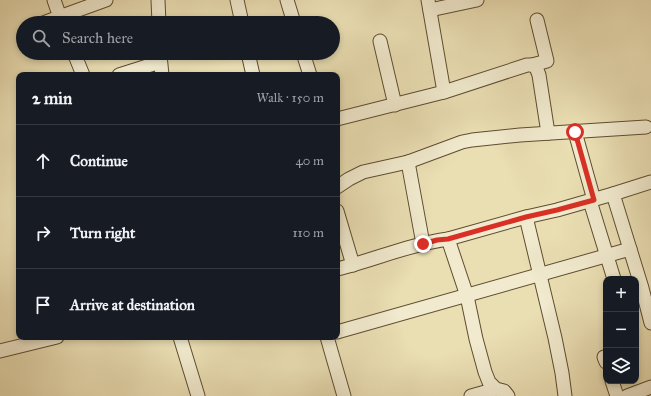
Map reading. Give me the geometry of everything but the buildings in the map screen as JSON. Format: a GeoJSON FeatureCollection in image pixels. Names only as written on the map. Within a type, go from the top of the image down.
{"type":"FeatureCollection","features":[{"type":"Feature","properties":{"kind":"street"},"geometry":{"type":"LineString","coordinates":[[54,0],[59,16]]}},
{"type":"Feature","properties":{"kind":"street"},"geometry":{"type":"LineString","coordinates":[[69,16],[106,0]]}},
{"type":"Feature","properties":{"kind":"street"},"geometry":{"type":"LineString","coordinates":[[158,0],[159,16]]}},
{"type":"Feature","properties":{"kind":"street"},"geometry":{"type":"LineString","coordinates":[[237,0],[240,16]]}},
{"type":"Feature","properties":{"kind":"street"},"geometry":{"type":"LineString","coordinates":[[287,0],[292,16]]}},
{"type":"Feature","properties":{"kind":"street"},"geometry":{"type":"LineString","coordinates":[[444,92],[429,5],[476,0]]}},
{"type":"Feature","properties":{"kind":"street"},"geometry":{"type":"LineString","coordinates":[[340,118],[444,92],[527,65],[547,61],[537,20]]}},
{"type":"Feature","properties":{"kind":"street"},"geometry":{"type":"LineString","coordinates":[[380,41],[395,105]]}},
{"type":"Feature","properties":{"kind":"street"},"geometry":{"type":"LineString","coordinates":[[77,60],[82,72]]}},
{"type":"Feature","properties":{"kind":"street"},"geometry":{"type":"LineString","coordinates":[[126,72],[153,60]]}},
{"type":"Feature","properties":{"kind":"street"},"geometry":{"type":"LineString","coordinates":[[160,60],[162,72]]}},
{"type":"Feature","properties":{"kind":"street"},"geometry":{"type":"LineString","coordinates":[[250,60],[252,72]]}},
{"type":"Feature","properties":{"kind":"street"},"geometry":{"type":"LineString","coordinates":[[305,60],[309,72]]}},
{"type":"Feature","properties":{"kind":"street"},"geometry":{"type":"LineString","coordinates":[[532,65],[536,68],[539,75],[548,133]]}},
{"type":"Feature","properties":{"kind":"street"},"geometry":{"type":"LineString","coordinates":[[340,185],[363,172],[408,162],[462,142],[472,140],[515,135],[646,127]]}},
{"type":"Feature","properties":{"kind":"street"},"geometry":{"type":"LineString","coordinates":[[575,132],[606,256],[613,276]]}},
{"type":"Feature","properties":{"kind":"street"},"geometry":{"type":"LineString","coordinates":[[408,162],[423,244]]}},
{"type":"Feature","properties":{"kind":"street"},"geometry":{"type":"LineString","coordinates":[[340,268],[437,240],[448,239],[526,217],[557,210],[651,182]]}},
{"type":"Feature","properties":{"kind":"street"},"geometry":{"type":"LineString","coordinates":[[612,194],[642,288],[641,308],[651,323]]}},
{"type":"Feature","properties":{"kind":"street"},"geometry":{"type":"LineString","coordinates":[[526,217],[562,373],[565,396]]}},
{"type":"Feature","properties":{"kind":"street"},"geometry":{"type":"LineString","coordinates":[[340,221],[353,265]]}},
{"type":"Feature","properties":{"kind":"street"},"geometry":{"type":"LineString","coordinates":[[448,239],[467,296],[476,340],[485,372],[489,382],[496,389]]}},
{"type":"Feature","properties":{"kind":"street"},"geometry":{"type":"LineString","coordinates":[[340,331],[630,249]]}},
{"type":"Feature","properties":{"kind":"street"},"geometry":{"type":"LineString","coordinates":[[0,351],[45,340]]}},
{"type":"Feature","properties":{"kind":"street"},"geometry":{"type":"LineString","coordinates":[[181,340],[198,396]]}},
{"type":"Feature","properties":{"kind":"street"},"geometry":{"type":"LineString","coordinates":[[328,340],[344,396]]}},
{"type":"Feature","properties":{"kind":"street"},"geometry":{"type":"LineString","coordinates":[[613,384],[617,396]]}},
{"type":"Feature","properties":{"kind":"street"},"geometry":{"type":"LineString","coordinates":[[627,396],[651,387]]}},
{"type":"Feature","properties":{"kind":"street"},"geometry":{"type":"LineString","coordinates":[[471,396],[496,389],[504,391],[508,396]]}},
{"type":"Feature","properties":{"kind":"route"},"geometry":{"type":"LineString","coordinates":[[423,244],[448,239],[594,200],[575,132]]}}]}
